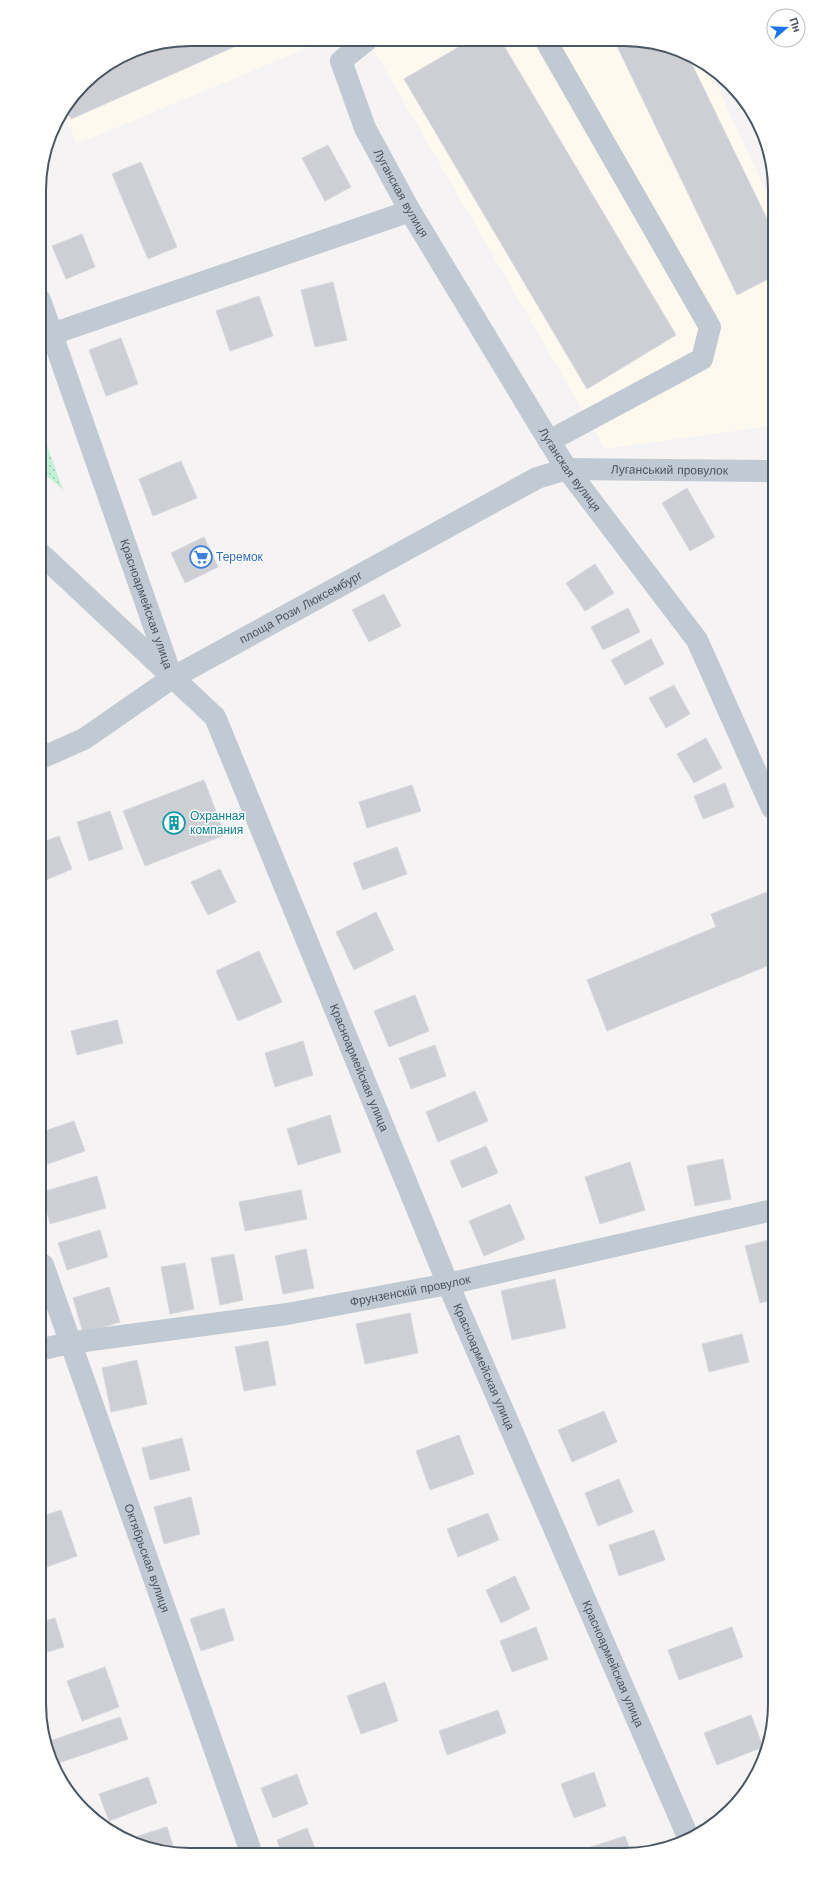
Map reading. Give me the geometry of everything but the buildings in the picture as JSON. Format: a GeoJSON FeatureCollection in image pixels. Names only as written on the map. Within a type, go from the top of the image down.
{"type":"FeatureCollection","features":[{"type":"Feature","properties":{"kind":"street","name":"Луганская вулиця"},"geometry":{"type":"LineString","coordinates":[[359,46],[341,60],[365,128],[410,211],[567,469],[697,640],[768,799]]}},
{"type":"Feature","properties":{"kind":"street"},"geometry":{"type":"LineString","coordinates":[[549,46],[710,327],[702,359],[549,441]]}},
{"type":"Feature","properties":{"kind":"street"},"geometry":{"type":"LineString","coordinates":[[52,334],[410,211]]}},
{"type":"Feature","properties":{"kind":"street","name":"Красноармейская улица"},"geometry":{"type":"LineString","coordinates":[[46,317],[172,678],[215,716],[448,1284],[687,1833]]}},
{"type":"Feature","properties":{"kind":"street","name":"площа Рози Люксембург"},"geometry":{"type":"LineString","coordinates":[[46,756],[84,739],[172,678],[537,478],[567,469]]}},
{"type":"Feature","properties":{"kind":"street","name":"Луганський провулок"},"geometry":{"type":"LineString","coordinates":[[567,469],[768,470]]}},
{"type":"Feature","properties":{"kind":"street"},"geometry":{"type":"LineString","coordinates":[[46,558],[172,678]]}},
{"type":"Feature","properties":{"kind":"street","name":"Фрунзенскій провулок"},"geometry":{"type":"LineString","coordinates":[[46,1348],[69,1343],[287,1314],[448,1284],[768,1211]]}},
{"type":"Feature","properties":{"kind":"street","name":"Октябрьская вулиця"},"geometry":{"type":"LineString","coordinates":[[46,1274],[69,1343],[250,1848]]}},
{"type":"Feature","properties":{"kind":"shaded area"},"geometry":{"type":"Polygon","coordinates":[[[181,46],[313,46],[77,144],[65,117],[70,110],[88,88],[102,76],[118,65],[135,57],[153,51],[181,46]]]}},
{"type":"Feature","properties":{"kind":"shaded area"},"geometry":{"type":"Polygon","coordinates":[[[371,46],[633,46],[661,51],[679,57],[696,65],[713,77],[768,196],[768,426],[605,449],[371,46]]]}},
{"type":"Feature","properties":{"kind":"green space"},"geometry":{"type":"Polygon","coordinates":[[[46,443],[63,490],[46,475],[46,443]]]}},
{"type":"Feature","properties":{"kind":"place","name":"Теремок"},"geometry":{"type":"Point","coordinates":[201,557]}},
{"type":"Feature","properties":{"kind":"place","name":"Охранная компания"},"geometry":{"type":"Point","coordinates":[174,823]}}]}
